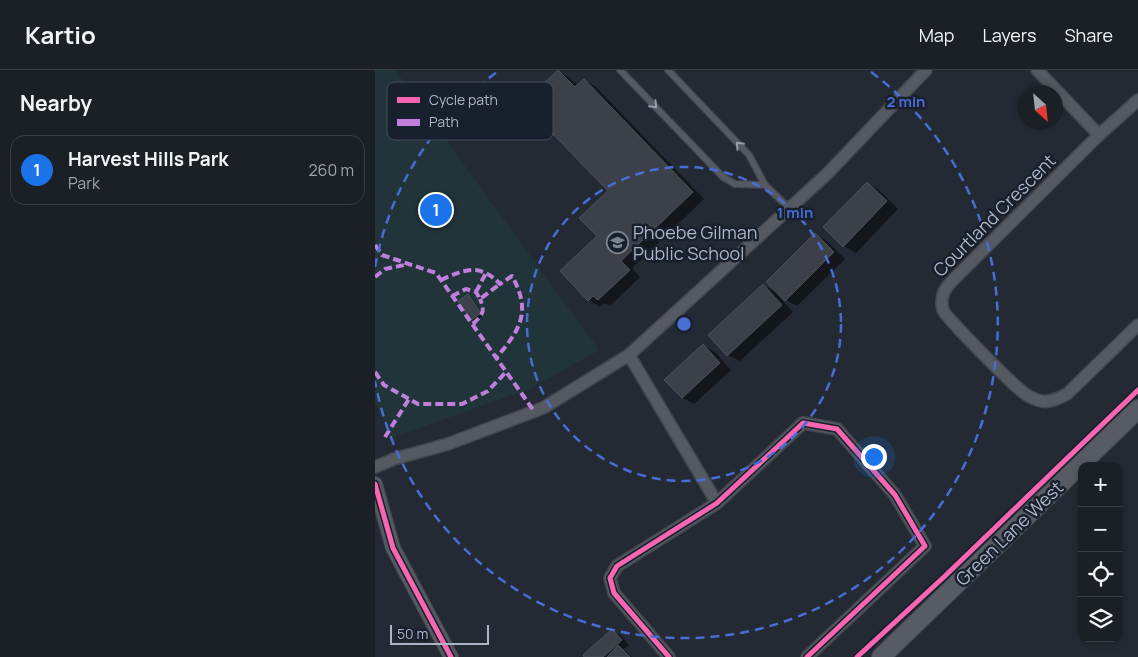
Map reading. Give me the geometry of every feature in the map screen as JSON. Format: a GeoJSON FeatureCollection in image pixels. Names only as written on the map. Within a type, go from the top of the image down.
{"type":"FeatureCollection","features":[{"type":"Feature","properties":{"kind":"main road","name":"Green Lane West"},"geometry":{"type":"LineString","coordinates":[[881,657],[1138,409]]}},
{"type":"Feature","properties":{"kind":"street"},"geometry":{"type":"LineString","coordinates":[[375,467],[394,459],[448,444],[543,408],[629,355],[828,173],[926,70]]}},
{"type":"Feature","properties":{"kind":"street"},"geometry":{"type":"LineString","coordinates":[[1037,70],[1099,135]]}},
{"type":"Feature","properties":{"kind":"street","name":"Courtland Crescent"},"geometry":{"type":"LineString","coordinates":[[1138,100],[1099,135],[943,290],[944,312],[957,328],[1024,394],[1042,402],[1054,400],[1067,394],[1138,325]]}},
{"type":"Feature","properties":{"kind":"street"},"geometry":{"type":"LineString","coordinates":[[629,355],[717,503]]}},
{"type":"Feature","properties":{"kind":"street"},"geometry":{"type":"LineString","coordinates":[[669,657],[614,592],[610,578],[617,566],[717,503],[803,423],[837,429],[895,495],[925,546],[807,657]]}},
{"type":"Feature","properties":{"kind":"street"},"geometry":{"type":"LineString","coordinates":[[375,484],[393,548],[451,657]]}},
{"type":"Feature","properties":{"kind":"lane"},"geometry":{"type":"LineString","coordinates":[[620,70],[723,177],[735,184],[765,185]]}},
{"type":"Feature","properties":{"kind":"lane"},"geometry":{"type":"LineString","coordinates":[[668,70],[749,155],[765,185],[789,208]]}},
{"type":"Feature","properties":{"kind":"green space"},"geometry":{"type":"Polygon","coordinates":[[[375,70],[395,70],[404,82],[387,82],[387,140],[446,140],[599,350],[530,389],[391,438],[375,403],[375,70]]]}},
{"type":"Feature","properties":{"kind":"building"},"geometry":{"type":"Polygon","coordinates":[[[558,70],[575,87],[584,79],[693,192],[621,261],[630,270],[598,300],[593,296],[588,301],[560,271],[597,236],[579,218],[608,191],[553,134],[553,82],[545,82],[558,70]]]}},
{"type":"Feature","properties":{"kind":"building"},"geometry":{"type":"Polygon","coordinates":[[[867,182],[887,201],[843,247],[823,227],[867,182]]]}},
{"type":"Feature","properties":{"kind":"building"},"geometry":{"type":"Polygon","coordinates":[[[815,233],[834,252],[785,301],[766,282],[815,233]]]}},
{"type":"Feature","properties":{"kind":"building"},"geometry":{"type":"Polygon","coordinates":[[[763,284],[782,305],[727,356],[708,335],[763,284]]]}},
{"type":"Feature","properties":{"kind":"building"},"geometry":{"type":"Polygon","coordinates":[[[468,294],[481,313],[471,320],[458,301],[468,294]]]}},
{"type":"Feature","properties":{"kind":"building"},"geometry":{"type":"Polygon","coordinates":[[[703,344],[720,363],[682,398],[664,380],[703,344]]]}},
{"type":"Feature","properties":{"kind":"building"},"geometry":{"type":"Polygon","coordinates":[[[612,629],[622,640],[603,657],[584,657],[583,655],[612,629]]]}},
{"type":"Feature","properties":{"kind":"building"},"geometry":{"type":"Polygon","coordinates":[[[618,645],[630,657],[607,657],[618,645]]]}},
{"type":"Feature","properties":{"kind":"marked path"},"geometry":{"type":"LineString","coordinates":[[375,245],[382,255],[436,273],[534,411]]}},
{"type":"Feature","properties":{"kind":"marked path"},"geometry":{"type":"LineString","coordinates":[[375,277],[385,269],[409,264]]}},
{"type":"Feature","properties":{"kind":"marked path"},"geometry":{"type":"LineString","coordinates":[[441,280],[472,270],[486,273],[500,284],[512,276],[521,300],[521,320],[517,329],[496,358]]}},
{"type":"Feature","properties":{"kind":"marked path"},"geometry":{"type":"LineString","coordinates":[[476,292],[486,273]]}},
{"type":"Feature","properties":{"kind":"marked path"},"geometry":{"type":"LineString","coordinates":[[452,296],[466,289],[476,292],[480,299],[500,284]]}},
{"type":"Feature","properties":{"kind":"marked path"},"geometry":{"type":"LineString","coordinates":[[473,324],[483,310],[480,299]]}},
{"type":"Feature","properties":{"kind":"marked path"},"geometry":{"type":"LineString","coordinates":[[375,372],[384,385],[418,404],[462,404],[488,391],[506,372]]}},
{"type":"Feature","properties":{"kind":"marked path"},"geometry":{"type":"LineString","coordinates":[[385,437],[409,399]]}},
{"type":"Feature","properties":{"kind":"cycle path"},"geometry":{"type":"LineString","coordinates":[[857,657],[945,576],[1138,390]]}},
{"type":"Feature","properties":{"kind":"cycle path"},"geometry":{"type":"LineString","coordinates":[[669,657],[614,593],[610,578],[617,566],[717,503],[803,423],[837,429],[895,495],[925,546],[807,657]]}},
{"type":"Feature","properties":{"kind":"cycle path"},"geometry":{"type":"LineString","coordinates":[[375,484],[393,548],[451,657]]}},
{"type":"Feature","properties":{"kind":"place","name":"Harvest Hills Park"},"geometry":{"type":"Point","coordinates":[436,210]}},
{"type":"Feature","properties":{"kind":"place","name":"Phoebe Gilman Public School"},"geometry":{"type":"Point","coordinates":[617,242]}}]}
